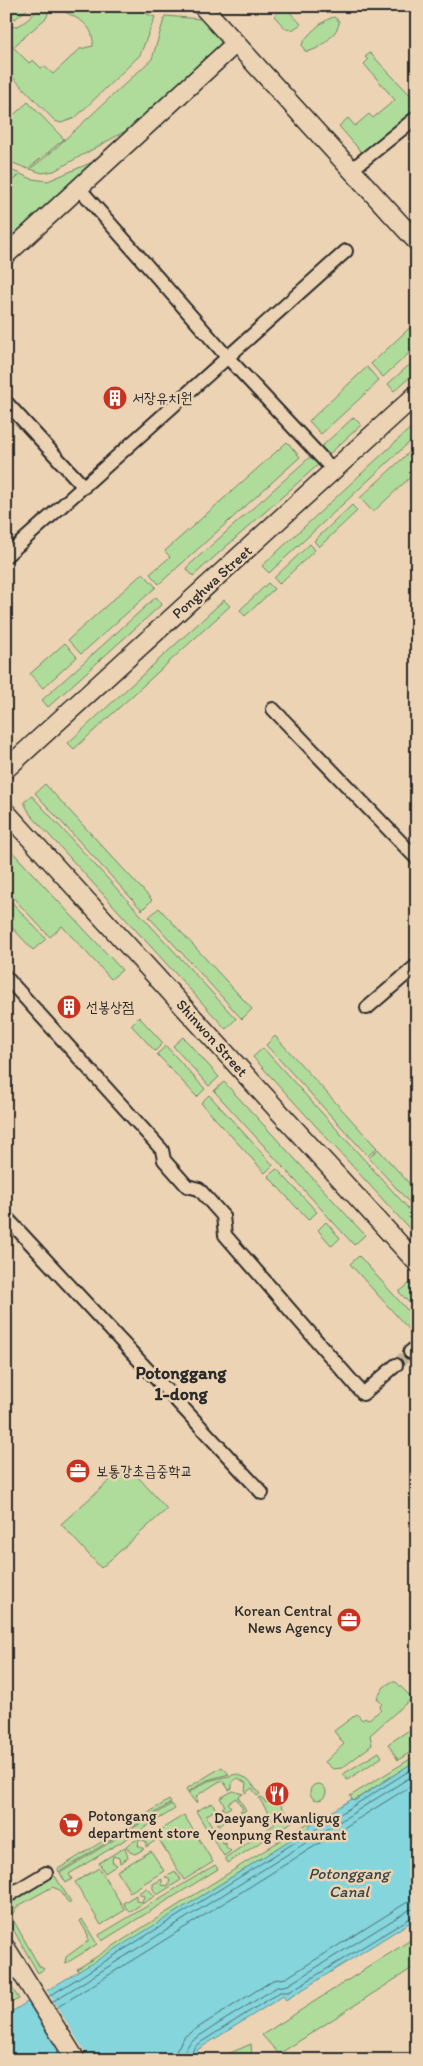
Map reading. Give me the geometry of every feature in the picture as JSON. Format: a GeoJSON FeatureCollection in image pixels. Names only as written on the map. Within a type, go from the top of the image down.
{"type":"FeatureCollection","features":[{"type":"Feature","properties":{"kind":"main road"},"geometry":{"type":"LineString","coordinates":[[202,6],[417,242]]}},
{"type":"Feature","properties":{"kind":"main road"},"geometry":{"type":"LineString","coordinates":[[6,255],[236,43]]}},
{"type":"Feature","properties":{"kind":"main road","name":"Ponghwa Street"},"geometry":{"type":"LineString","coordinates":[[6,770],[417,394]]}},
{"type":"Feature","properties":{"kind":"main road","name":"Shinwon Street"},"geometry":{"type":"LineString","coordinates":[[6,812],[417,1263]]}},
{"type":"Feature","properties":{"kind":"main road"},"geometry":{"type":"LineString","coordinates":[[6,1948],[76,2060]]}},
{"type":"Feature","properties":{"kind":"street"},"geometry":{"type":"LineString","coordinates":[[351,170],[417,116]]}},
{"type":"Feature","properties":{"kind":"street"},"geometry":{"type":"LineString","coordinates":[[79,188],[228,359],[334,471]]}},
{"type":"Feature","properties":{"kind":"street"},"geometry":{"type":"LineString","coordinates":[[6,556],[228,359],[346,251]]}},
{"type":"Feature","properties":{"kind":"street"},"geometry":{"type":"LineString","coordinates":[[6,402],[84,487]]}},
{"type":"Feature","properties":{"kind":"street"},"geometry":{"type":"LineString","coordinates":[[273,709],[417,859]]}},
{"type":"Feature","properties":{"kind":"street"},"geometry":{"type":"LineString","coordinates":[[367,1008],[417,965]]}},
{"type":"Feature","properties":{"kind":"street"},"geometry":{"type":"LineString","coordinates":[[6,977],[162,1150],[164,1160],[187,1186],[199,1189],[223,1216],[225,1235],[363,1394],[396,1365]]}},
{"type":"Feature","properties":{"kind":"street"},"geometry":{"type":"LineString","coordinates":[[6,1216],[262,1493]]}},
{"type":"Feature","properties":{"kind":"street"},"geometry":{"type":"LineString","coordinates":[[6,1897],[46,1873]]}},
{"type":"Feature","properties":{"kind":"green space"},"geometry":{"type":"Polygon","coordinates":[[[6,6],[31,6],[15,19],[6,10],[6,6]]]}},
{"type":"Feature","properties":{"kind":"green space"},"geometry":{"type":"Polygon","coordinates":[[[56,6],[127,6],[155,17],[140,55],[75,118],[61,123],[55,121],[6,70],[6,24],[10,26],[19,25],[38,10],[40,13],[45,8],[48,13],[47,17],[13,47],[29,63],[33,60],[41,68],[44,66],[53,74],[80,49],[93,46],[93,37],[86,25],[56,6]]]}},
{"type":"Feature","properties":{"kind":"green space"},"geometry":{"type":"Polygon","coordinates":[[[285,7],[301,24],[292,30],[286,29],[274,16],[285,7]]]}},
{"type":"Feature","properties":{"kind":"green space"},"geometry":{"type":"Polygon","coordinates":[[[165,16],[201,19],[220,39],[221,49],[218,55],[129,129],[54,171],[42,173],[30,169],[48,155],[152,59],[165,16]]]}},
{"type":"Feature","properties":{"kind":"green space"},"geometry":{"type":"Polygon","coordinates":[[[334,17],[339,21],[339,25],[332,36],[315,49],[305,51],[302,45],[307,37],[320,24],[334,17]]]}},
{"type":"Feature","properties":{"kind":"green space"},"geometry":{"type":"Polygon","coordinates":[[[370,53],[417,102],[417,111],[363,154],[339,126],[348,118],[355,126],[369,114],[373,118],[395,100],[364,64],[368,60],[365,57],[370,53]]]}},
{"type":"Feature","properties":{"kind":"green space"},"geometry":{"type":"Polygon","coordinates":[[[28,102],[64,139],[28,169],[6,160],[6,122],[28,102]]]}},
{"type":"Feature","properties":{"kind":"green space"},"geometry":{"type":"Polygon","coordinates":[[[95,161],[17,233],[6,236],[6,178],[11,182],[19,176],[11,181],[6,176],[6,168],[32,179],[48,181],[95,161]]]}},
{"type":"Feature","properties":{"kind":"green space"},"geometry":{"type":"Polygon","coordinates":[[[417,321],[417,346],[383,377],[371,364],[417,321]]]}},
{"type":"Feature","properties":{"kind":"green space"},"geometry":{"type":"Polygon","coordinates":[[[417,358],[417,371],[394,391],[388,384],[417,358]]]}},
{"type":"Feature","properties":{"kind":"green space"},"geometry":{"type":"Polygon","coordinates":[[[367,367],[379,381],[321,434],[309,421],[367,367]]]}},
{"type":"Feature","properties":{"kind":"green space"},"geometry":{"type":"Polygon","coordinates":[[[354,417],[361,425],[328,455],[321,447],[354,417]]]}},
{"type":"Feature","properties":{"kind":"green space"},"geometry":{"type":"Polygon","coordinates":[[[417,422],[417,435],[269,573],[262,566],[417,422]]]}},
{"type":"Feature","properties":{"kind":"green space"},"geometry":{"type":"Polygon","coordinates":[[[287,442],[300,457],[159,584],[150,574],[170,557],[165,551],[287,442]]]}},
{"type":"Feature","properties":{"kind":"green space"},"geometry":{"type":"Polygon","coordinates":[[[417,445],[417,471],[373,512],[360,498],[417,445]]]}},
{"type":"Feature","properties":{"kind":"green space"},"geometry":{"type":"Polygon","coordinates":[[[311,456],[319,464],[193,576],[186,568],[311,456]]]}},
{"type":"Feature","properties":{"kind":"green space"},"geometry":{"type":"Polygon","coordinates":[[[352,505],[357,511],[319,547],[314,541],[352,505]]]}},
{"type":"Feature","properties":{"kind":"green space"},"geometry":{"type":"Polygon","coordinates":[[[310,544],[315,550],[279,584],[274,578],[310,544]]]}},
{"type":"Feature","properties":{"kind":"green space"},"geometry":{"type":"Polygon","coordinates":[[[143,573],[156,587],[81,654],[68,640],[143,573]]]}},
{"type":"Feature","properties":{"kind":"green space"},"geometry":{"type":"Polygon","coordinates":[[[268,583],[274,589],[245,616],[240,610],[268,583]]]}},
{"type":"Feature","properties":{"kind":"green space"},"geometry":{"type":"Polygon","coordinates":[[[156,597],[162,604],[48,707],[42,700],[156,597]]]}},
{"type":"Feature","properties":{"kind":"green space"},"geometry":{"type":"Polygon","coordinates":[[[224,600],[230,606],[74,749],[68,743],[224,600]]]}},
{"type":"Feature","properties":{"kind":"green space"},"geometry":{"type":"Polygon","coordinates":[[[65,643],[77,657],[43,688],[30,674],[65,643]]]}},
{"type":"Feature","properties":{"kind":"green space"},"geometry":{"type":"Polygon","coordinates":[[[45,784],[152,900],[142,910],[35,793],[45,784]]]}},
{"type":"Feature","properties":{"kind":"green space"},"geometry":{"type":"Polygon","coordinates":[[[32,796],[236,1019],[226,1029],[30,814],[24,802],[32,796]]]}},
{"type":"Feature","properties":{"kind":"green space"},"geometry":{"type":"Polygon","coordinates":[[[6,845],[122,970],[111,979],[62,926],[50,937],[6,890],[6,845]]]}},
{"type":"Feature","properties":{"kind":"green space"},"geometry":{"type":"Polygon","coordinates":[[[6,896],[46,939],[33,950],[6,921],[6,896]]]}},
{"type":"Feature","properties":{"kind":"green space"},"geometry":{"type":"Polygon","coordinates":[[[159,908],[252,1009],[242,1019],[149,917],[159,908]]]}},
{"type":"Feature","properties":{"kind":"green space"},"geometry":{"type":"Polygon","coordinates":[[[139,1017],[163,1043],[155,1051],[131,1025],[139,1017]]]}},
{"type":"Feature","properties":{"kind":"green space"},"geometry":{"type":"Polygon","coordinates":[[[275,1036],[377,1148],[368,1156],[266,1045],[275,1036]]]}},
{"type":"Feature","properties":{"kind":"green space"},"geometry":{"type":"Polygon","coordinates":[[[183,1037],[219,1077],[209,1086],[173,1046],[183,1037]]]}},
{"type":"Feature","properties":{"kind":"green space"},"geometry":{"type":"Polygon","coordinates":[[[166,1046],[205,1089],[197,1097],[157,1054],[166,1046]]]}},
{"type":"Feature","properties":{"kind":"green space"},"geometry":{"type":"Polygon","coordinates":[[[263,1048],[417,1218],[417,1237],[253,1057],[263,1048]]]}},
{"type":"Feature","properties":{"kind":"green space"},"geometry":{"type":"Polygon","coordinates":[[[224,1082],[365,1235],[354,1245],[214,1091],[224,1082]]]}},
{"type":"Feature","properties":{"kind":"green space"},"geometry":{"type":"Polygon","coordinates":[[[209,1095],[273,1165],[265,1173],[201,1103],[209,1095]]]}},
{"type":"Feature","properties":{"kind":"green space"},"geometry":{"type":"Polygon","coordinates":[[[378,1149],[417,1192],[417,1211],[369,1158],[378,1149]]]}},
{"type":"Feature","properties":{"kind":"green space"},"geometry":{"type":"Polygon","coordinates":[[[277,1169],[317,1212],[308,1220],[268,1176],[277,1169]]]}},
{"type":"Feature","properties":{"kind":"green space"},"geometry":{"type":"Polygon","coordinates":[[[326,1222],[340,1238],[332,1246],[318,1230],[326,1222]]]}},
{"type":"Feature","properties":{"kind":"green space"},"geometry":{"type":"Polygon","coordinates":[[[359,1256],[417,1321],[417,1333],[414,1335],[350,1264],[359,1256]]]}},
{"type":"Feature","properties":{"kind":"green space"},"geometry":{"type":"Polygon","coordinates":[[[410,1283],[417,1290],[417,1311],[399,1292],[410,1283]]]}},
{"type":"Feature","properties":{"kind":"green space"},"geometry":{"type":"Polygon","coordinates":[[[127,1465],[167,1509],[101,1568],[61,1524],[127,1465]]]}},
{"type":"Feature","properties":{"kind":"green space"},"geometry":{"type":"Polygon","coordinates":[[[391,1682],[396,1682],[412,1698],[370,1735],[372,1745],[342,1768],[333,1769],[325,1762],[344,1744],[334,1731],[357,1714],[362,1720],[369,1719],[381,1710],[380,1706],[382,1704],[377,1698],[384,1687],[391,1682]]]}},
{"type":"Feature","properties":{"kind":"green space"},"geometry":{"type":"Polygon","coordinates":[[[417,1725],[417,1748],[398,1760],[388,1744],[417,1725]]]}},
{"type":"Feature","properties":{"kind":"green space"},"geometry":{"type":"Polygon","coordinates":[[[379,1752],[382,1757],[347,1780],[343,1774],[379,1752]]]}},
{"type":"Feature","properties":{"kind":"green space"},"geometry":{"type":"Polygon","coordinates":[[[417,1755],[417,1760],[353,1801],[350,1796],[417,1755]]]}},
{"type":"Feature","properties":{"kind":"green space"},"geometry":{"type":"Polygon","coordinates":[[[222,1767],[229,1774],[207,1780],[188,1792],[186,1789],[222,1767]]]}},
{"type":"Feature","properties":{"kind":"green space"},"geometry":{"type":"Polygon","coordinates":[[[237,1774],[248,1779],[260,1794],[257,1796],[252,1788],[245,1793],[246,1783],[238,1778],[232,1782],[232,1788],[229,1790],[223,1781],[220,1781],[199,1794],[196,1797],[198,1801],[196,1803],[188,1793],[208,1781],[237,1774]]]}},
{"type":"Feature","properties":{"kind":"green space"},"geometry":{"type":"Polygon","coordinates":[[[318,1784],[324,1786],[326,1792],[324,1798],[318,1800],[312,1798],[310,1792],[312,1786],[318,1784]]]}},
{"type":"Feature","properties":{"kind":"green space"},"geometry":{"type":"Polygon","coordinates":[[[233,1791],[243,1794],[238,1797],[246,1810],[243,1812],[240,1811],[243,1809],[236,1798],[228,1803],[231,1807],[226,1810],[222,1808],[225,1806],[220,1798],[233,1791]]]}},
{"type":"Feature","properties":{"kind":"green space"},"geometry":{"type":"Polygon","coordinates":[[[278,1795],[281,1799],[278,1801],[292,1822],[228,1863],[225,1858],[275,1824],[259,1798],[262,1797],[266,1803],[278,1795]]]}},
{"type":"Feature","properties":{"kind":"green space"},"geometry":{"type":"Polygon","coordinates":[[[169,1800],[171,1803],[59,1872],[58,1869],[169,1800]]]}},
{"type":"Feature","properties":{"kind":"green space"},"geometry":{"type":"Polygon","coordinates":[[[212,1803],[217,1811],[221,1811],[221,1815],[225,1816],[222,1818],[225,1822],[220,1825],[217,1824],[220,1822],[213,1811],[206,1816],[212,1826],[215,1826],[209,1833],[196,1811],[212,1803]]]}},
{"type":"Feature","properties":{"kind":"green space"},"geometry":{"type":"Polygon","coordinates":[[[172,1804],[175,1809],[69,1874],[72,1879],[66,1883],[60,1873],[172,1804]]]}},
{"type":"Feature","properties":{"kind":"green space"},"geometry":{"type":"Polygon","coordinates":[[[184,1815],[213,1862],[184,1880],[155,1833],[184,1815]]]}},
{"type":"Feature","properties":{"kind":"green space"},"geometry":{"type":"Polygon","coordinates":[[[308,1823],[311,1827],[79,1973],[77,1969],[308,1823]]]}},
{"type":"Feature","properties":{"kind":"green space"},"geometry":{"type":"Polygon","coordinates":[[[151,1831],[156,1840],[146,1847],[146,1841],[139,1840],[138,1846],[144,1849],[135,1854],[130,1852],[126,1846],[151,1831]]]}},
{"type":"Feature","properties":{"kind":"green space"},"geometry":{"type":"Polygon","coordinates":[[[216,1831],[223,1843],[226,1842],[226,1847],[231,1851],[224,1856],[210,1834],[216,1831]]]}},
{"type":"Feature","properties":{"kind":"green space"},"geometry":{"type":"Polygon","coordinates":[[[125,1847],[128,1858],[120,1863],[119,1858],[113,1856],[112,1862],[117,1865],[105,1873],[99,1863],[125,1847]]]}},
{"type":"Feature","properties":{"kind":"green space"},"geometry":{"type":"Polygon","coordinates":[[[151,1851],[164,1871],[130,1892],[117,1871],[151,1851]]]}},
{"type":"Feature","properties":{"kind":"green space"},"geometry":{"type":"Polygon","coordinates":[[[215,1865],[218,1869],[102,1941],[99,1935],[215,1865]]]}},
{"type":"Feature","properties":{"kind":"green space"},"geometry":{"type":"Polygon","coordinates":[[[99,1868],[125,1910],[101,1925],[75,1882],[99,1868]]]}},
{"type":"Feature","properties":{"kind":"green space"},"geometry":{"type":"Polygon","coordinates":[[[175,1871],[181,1880],[157,1895],[153,1889],[153,1884],[162,1879],[162,1885],[168,1886],[170,1880],[165,1877],[175,1871]]]}},
{"type":"Feature","properties":{"kind":"green space"},"geometry":{"type":"Polygon","coordinates":[[[55,1876],[71,1902],[69,1904],[60,1890],[52,1887],[18,1906],[11,1916],[39,1966],[44,1969],[38,1973],[6,1917],[6,1906],[55,1876]]]}},
{"type":"Feature","properties":{"kind":"green space"},"geometry":{"type":"Polygon","coordinates":[[[147,1888],[155,1896],[129,1912],[123,1903],[136,1895],[136,1901],[142,1902],[144,1896],[138,1893],[147,1888]]]}},
{"type":"Feature","properties":{"kind":"green space"},"geometry":{"type":"Polygon","coordinates":[[[82,1919],[97,1944],[65,1964],[66,1957],[88,1941],[88,1935],[80,1921],[82,1919]]]}},
{"type":"Feature","properties":{"kind":"green space"},"geometry":{"type":"Polygon","coordinates":[[[417,1936],[417,1965],[279,2054],[262,2035],[417,1936]]]}},
{"type":"Feature","properties":{"kind":"green space"},"geometry":{"type":"Polygon","coordinates":[[[6,1978],[19,1999],[6,2005],[6,1978]]]}},
{"type":"Feature","properties":{"kind":"green space"},"geometry":{"type":"Polygon","coordinates":[[[251,2044],[252,2060],[214,2060],[251,2044]]]}},
{"type":"Feature","properties":{"kind":"water","name":"Potonggang Canal"},"geometry":{"type":"Polygon","coordinates":[[[417,1760],[417,1918],[286,2000],[283,1996],[197,2050],[198,2055],[190,2060],[6,2060],[6,2015],[197,1899],[310,1827],[310,1825],[352,1799],[354,1801],[417,1760]]]}},
{"type":"Feature","properties":{"kind":"pier"},"geometry":{"type":"Polygon","coordinates":[[[46,1989],[90,2060],[66,2060],[28,1999],[46,1989]]]}},
{"type":"Feature","properties":{"kind":"tunnel"},"geometry":{"type":"LineString","coordinates":[[396,1365],[410,1352]]}},
{"type":"Feature","properties":{"kind":"place","name":"서장유치원"},"geometry":{"type":"Point","coordinates":[115,398]}},
{"type":"Feature","properties":{"kind":"place","name":"선봉상점"},"geometry":{"type":"Point","coordinates":[69,1007]}},
{"type":"Feature","properties":{"kind":"place","name":"보통강초급중학교"},"geometry":{"type":"Point","coordinates":[78,1471]}},
{"type":"Feature","properties":{"kind":"place","name":"Korean Central News Agency"},"geometry":{"type":"Point","coordinates":[349,1620]}},
{"type":"Feature","properties":{"kind":"place","name":"Daeyang Kwanligug Yeonpung Restaurant"},"geometry":{"type":"Point","coordinates":[277,1794]}},
{"type":"Feature","properties":{"kind":"place","name":"Potongang department store"},"geometry":{"type":"Point","coordinates":[71,1825]}},
{"type":"Feature","properties":{"kind":"district","name":"Potonggang 1-dong"},"geometry":{"type":"Point","coordinates":[181,1384]}}]}
